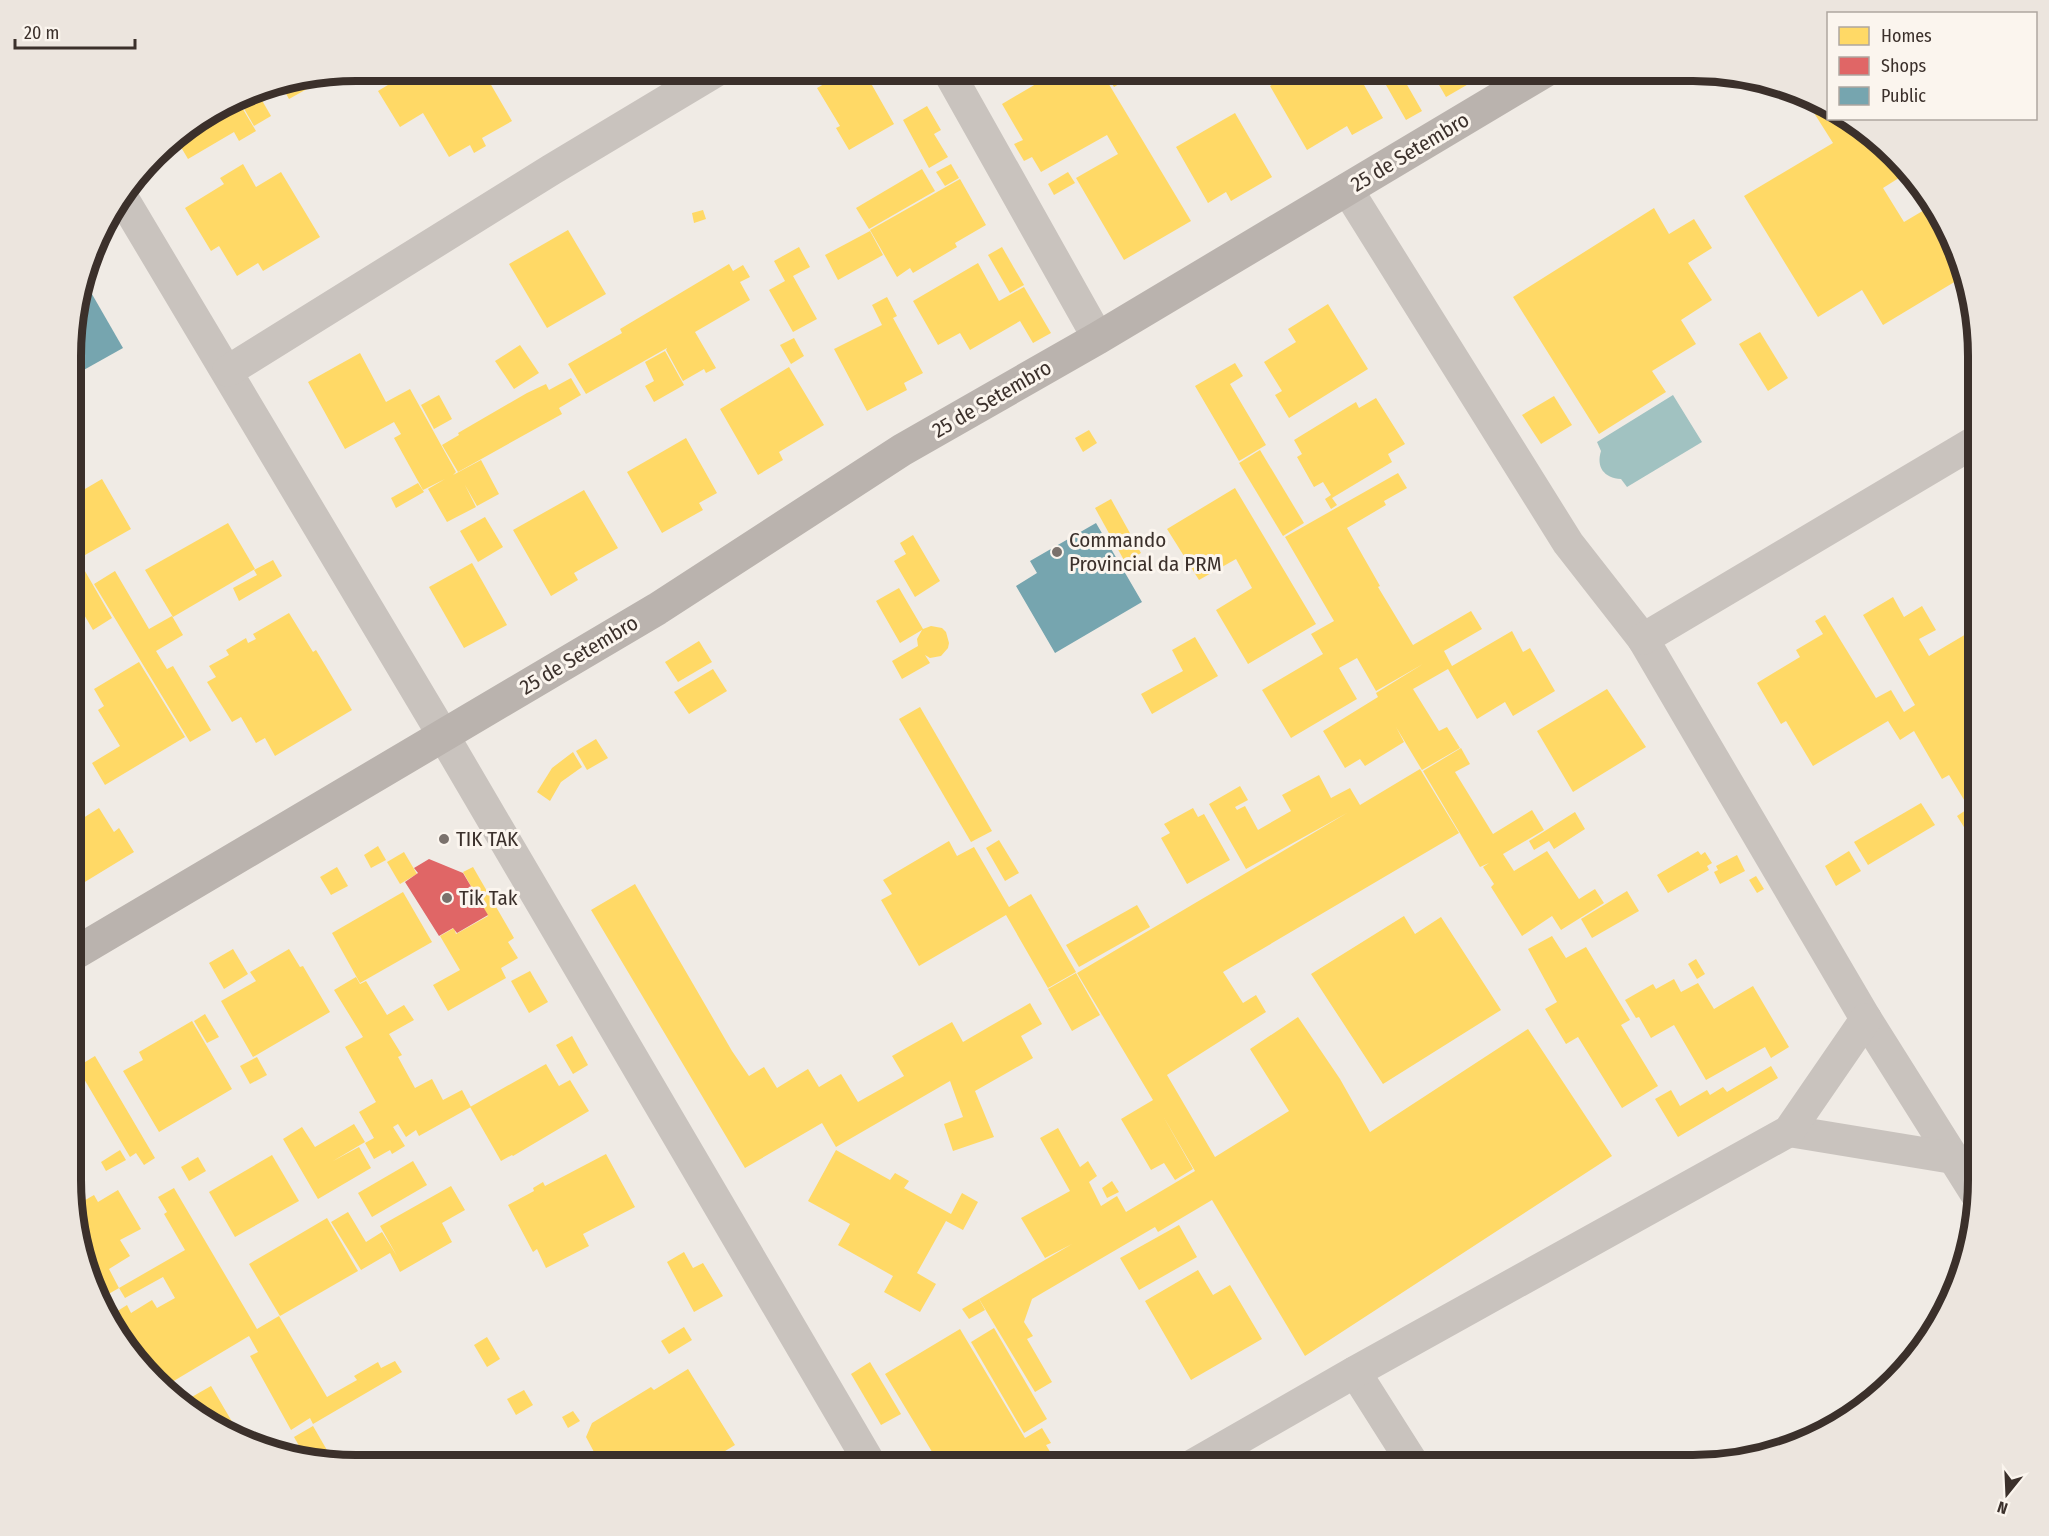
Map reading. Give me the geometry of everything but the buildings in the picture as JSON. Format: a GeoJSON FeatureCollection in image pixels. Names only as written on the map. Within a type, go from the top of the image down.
{"type":"FeatureCollection","features":[{"type":"Feature","properties":{"kind":"street"},"geometry":{"type":"LineString","coordinates":[[228,370],[699,81]]}},
{"type":"Feature","properties":{"kind":"street"},"geometry":{"type":"LineString","coordinates":[[954,81],[1098,338]]}},
{"type":"Feature","properties":{"kind":"street","name":"25 de Setembro"},"geometry":{"type":"LineString","coordinates":[[81,950],[657,609],[902,450],[1098,338],[1528,81]]}},
{"type":"Feature","properties":{"kind":"street"},"geometry":{"type":"LineString","coordinates":[[1347,189],[1568,543],[1643,639],[1866,1019],[1968,1181]]}},
{"type":"Feature","properties":{"kind":"street"},"geometry":{"type":"LineString","coordinates":[[126,204],[228,370],[865,1455]]}},
{"type":"Feature","properties":{"kind":"street"},"geometry":{"type":"LineString","coordinates":[[1643,639],[1968,446]]}},
{"type":"Feature","properties":{"kind":"street"},"geometry":{"type":"LineString","coordinates":[[1210,1455],[1789,1131],[1866,1019]]}},
{"type":"Feature","properties":{"kind":"street"},"geometry":{"type":"LineString","coordinates":[[1789,1131],[1953,1158]]}},
{"type":"Feature","properties":{"kind":"street"},"geometry":{"type":"LineString","coordinates":[[1355,1372],[1408,1455]]}},
{"type":"Feature","properties":{"kind":"water"},"geometry":{"type":"Polygon","coordinates":[[[1673,395],[1702,442],[1627,487],[1621,479],[1606,474],[1601,467],[1601,451],[1597,442],[1673,395]]]}},
{"type":"Feature","properties":{"kind":"place","name":"Commando Provincial da PRM"},"geometry":{"type":"Point","coordinates":[1057,552]}},
{"type":"Feature","properties":{"kind":"place","name":"TIK TAK"},"geometry":{"type":"Point","coordinates":[444,839]}},
{"type":"Feature","properties":{"kind":"place","name":"Tik Tak"},"geometry":{"type":"Point","coordinates":[447,898]}}]}
